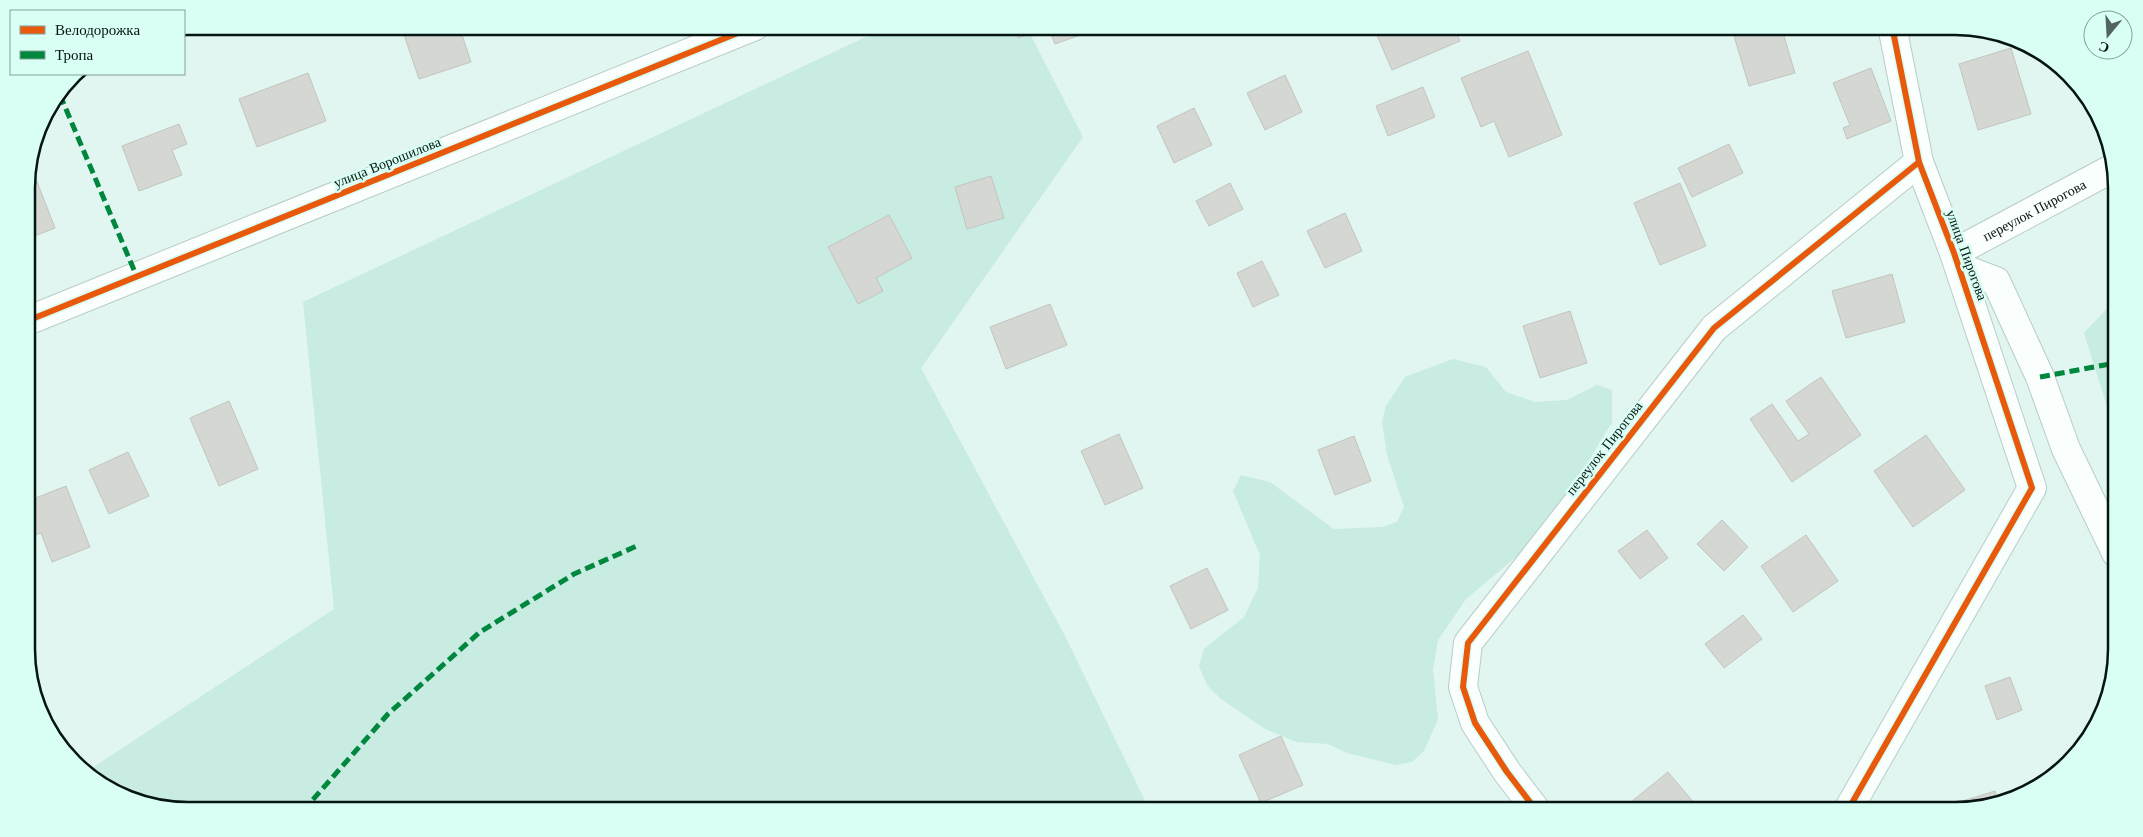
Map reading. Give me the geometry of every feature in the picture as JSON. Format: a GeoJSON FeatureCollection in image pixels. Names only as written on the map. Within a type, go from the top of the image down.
{"type":"FeatureCollection","features":[{"type":"Feature","properties":{"kind":"street","name":"улица Ворошилова"},"geometry":{"type":"LineString","coordinates":[[35,319],[733,35]]}},
{"type":"Feature","properties":{"kind":"street","name":"улица Пирогова"},"geometry":{"type":"LineString","coordinates":[[1853,802],[2032,488],[1957,260],[1919,162],[1894,35]]}},
{"type":"Feature","properties":{"kind":"street","name":"переулок Пирогова"},"geometry":{"type":"LineString","coordinates":[[1530,802],[1507,772],[1475,723],[1463,687],[1468,643],[1714,328],[1919,162]]}},
{"type":"Feature","properties":{"kind":"street","name":"переулок Пирогова"},"geometry":{"type":"LineString","coordinates":[[1957,260],[2107,172]]}},
{"type":"Feature","properties":{"kind":"street"},"geometry":{"type":"LineString","coordinates":[[1957,260],[1996,281],[2040,376],[2066,449],[2108,536]]}},
{"type":"Feature","properties":{"kind":"green space"},"geometry":{"type":"Polygon","coordinates":[[[870,35],[1031,35],[1083,137],[921,368],[1065,636],[1146,802],[188,802],[168,801],[139,794],[103,776],[92,768],[334,609],[303,302],[870,35]]]}},
{"type":"Feature","properties":{"kind":"green space"},"geometry":{"type":"Polygon","coordinates":[[[2108,308],[2108,410],[2084,333],[2108,308]]]}},
{"type":"Feature","properties":{"kind":"green space"},"geometry":{"type":"Polygon","coordinates":[[[1453,359],[1486,367],[1506,392],[1535,402],[1567,400],[1597,385],[1612,390],[1612,422],[1569,494],[1529,546],[1466,599],[1438,640],[1433,670],[1438,719],[1424,751],[1412,762],[1396,765],[1347,753],[1328,744],[1296,742],[1265,729],[1221,699],[1207,685],[1199,666],[1204,649],[1244,617],[1258,588],[1260,555],[1233,491],[1241,475],[1270,482],[1334,529],[1382,527],[1397,522],[1404,507],[1387,455],[1382,422],[1386,406],[1405,377],[1453,359]]]}},
{"type":"Feature","properties":{"kind":"building"},"geometry":{"type":"Polygon","coordinates":[[[404,35],[462,35],[471,62],[419,79],[404,35]]]}},
{"type":"Feature","properties":{"kind":"building"},"geometry":{"type":"Polygon","coordinates":[[[1051,35],[1080,35],[1055,44],[1051,35]]]}},
{"type":"Feature","properties":{"kind":"building"},"geometry":{"type":"Polygon","coordinates":[[[1377,35],[1458,35],[1460,41],[1392,70],[1377,35]]]}},
{"type":"Feature","properties":{"kind":"building"},"geometry":{"type":"Polygon","coordinates":[[[1734,35],[1784,35],[1795,73],[1749,86],[1734,35]]]}},
{"type":"Feature","properties":{"kind":"building"},"geometry":{"type":"Polygon","coordinates":[[[2011,48],[2031,114],[1978,130],[1959,64],[2011,48]]]}},
{"type":"Feature","properties":{"kind":"building"},"geometry":{"type":"Polygon","coordinates":[[[1528,51],[1562,135],[1509,157],[1494,121],[1481,127],[1461,78],[1528,51]]]}},
{"type":"Feature","properties":{"kind":"building"},"geometry":{"type":"Polygon","coordinates":[[[1871,68],[1891,121],[1847,139],[1843,128],[1850,125],[1833,83],[1871,68]]]}},
{"type":"Feature","properties":{"kind":"building"},"geometry":{"type":"Polygon","coordinates":[[[308,73],[326,121],[257,147],[239,99],[308,73]]]}},
{"type":"Feature","properties":{"kind":"building"},"geometry":{"type":"Polygon","coordinates":[[[1285,75],[1302,112],[1265,130],[1247,93],[1285,75]]]}},
{"type":"Feature","properties":{"kind":"building"},"geometry":{"type":"Polygon","coordinates":[[[1423,87],[1435,117],[1388,136],[1376,106],[1423,87]]]}},
{"type":"Feature","properties":{"kind":"building"},"geometry":{"type":"Polygon","coordinates":[[[1194,108],[1212,145],[1174,163],[1157,126],[1194,108]]]}},
{"type":"Feature","properties":{"kind":"building"},"geometry":{"type":"Polygon","coordinates":[[[179,124],[187,144],[172,150],[182,175],[139,191],[122,146],[179,124]]]}},
{"type":"Feature","properties":{"kind":"building"},"geometry":{"type":"Polygon","coordinates":[[[1729,144],[1743,173],[1692,197],[1678,168],[1729,144]]]}},
{"type":"Feature","properties":{"kind":"building"},"geometry":{"type":"Polygon","coordinates":[[[991,176],[1004,218],[967,229],[955,187],[991,176]]]}},
{"type":"Feature","properties":{"kind":"building"},"geometry":{"type":"Polygon","coordinates":[[[35,179],[55,228],[35,236],[35,179]]]}},
{"type":"Feature","properties":{"kind":"building"},"geometry":{"type":"Polygon","coordinates":[[[1230,183],[1243,209],[1209,226],[1196,201],[1230,183]]]}},
{"type":"Feature","properties":{"kind":"building"},"geometry":{"type":"Polygon","coordinates":[[[1680,183],[1706,246],[1660,265],[1634,203],[1680,183]]]}},
{"type":"Feature","properties":{"kind":"building"},"geometry":{"type":"Polygon","coordinates":[[[1345,213],[1362,251],[1325,268],[1307,231],[1345,213]]]}},
{"type":"Feature","properties":{"kind":"building"},"geometry":{"type":"Polygon","coordinates":[[[889,215],[912,258],[876,278],[883,291],[858,304],[828,247],[889,215]]]}},
{"type":"Feature","properties":{"kind":"building"},"geometry":{"type":"Polygon","coordinates":[[[1262,261],[1279,295],[1253,307],[1237,273],[1262,261]]]}},
{"type":"Feature","properties":{"kind":"building"},"geometry":{"type":"Polygon","coordinates":[[[1892,274],[1905,322],[1846,338],[1832,291],[1892,274]]]}},
{"type":"Feature","properties":{"kind":"building"},"geometry":{"type":"Polygon","coordinates":[[[1050,304],[1067,345],[1006,369],[990,327],[1050,304]]]}},
{"type":"Feature","properties":{"kind":"building"},"geometry":{"type":"Polygon","coordinates":[[[1570,311],[1587,363],[1540,378],[1523,326],[1570,311]]]}},
{"type":"Feature","properties":{"kind":"building"},"geometry":{"type":"Polygon","coordinates":[[[1821,377],[1861,435],[1792,482],[1750,419],[1772,404],[1798,441],[1809,434],[1786,401],[1821,377]]]}},
{"type":"Feature","properties":{"kind":"building"},"geometry":{"type":"Polygon","coordinates":[[[229,401],[258,469],[219,486],[190,418],[229,401]]]}},
{"type":"Feature","properties":{"kind":"building"},"geometry":{"type":"Polygon","coordinates":[[[1119,434],[1143,488],[1105,505],[1081,451],[1119,434]]]}},
{"type":"Feature","properties":{"kind":"building"},"geometry":{"type":"Polygon","coordinates":[[[1926,435],[1965,490],[1913,527],[1874,471],[1926,435]]]}},
{"type":"Feature","properties":{"kind":"building"},"geometry":{"type":"Polygon","coordinates":[[[1354,436],[1371,481],[1335,495],[1318,450],[1354,436]]]}},
{"type":"Feature","properties":{"kind":"building"},"geometry":{"type":"Polygon","coordinates":[[[128,452],[149,496],[109,514],[89,470],[128,452]]]}},
{"type":"Feature","properties":{"kind":"building"},"geometry":{"type":"Polygon","coordinates":[[[66,486],[90,547],[52,562],[41,533],[35,535],[35,498],[66,486]]]}},
{"type":"Feature","properties":{"kind":"building"},"geometry":{"type":"Polygon","coordinates":[[[1722,520],[1748,547],[1724,571],[1697,544],[1722,520]]]}},
{"type":"Feature","properties":{"kind":"building"},"geometry":{"type":"Polygon","coordinates":[[[1647,530],[1668,558],[1640,579],[1618,551],[1647,530]]]}},
{"type":"Feature","properties":{"kind":"building"},"geometry":{"type":"Polygon","coordinates":[[[1806,535],[1838,581],[1793,612],[1761,566],[1806,535]]]}},
{"type":"Feature","properties":{"kind":"building"},"geometry":{"type":"Polygon","coordinates":[[[1207,568],[1228,610],[1191,629],[1170,586],[1207,568]]]}},
{"type":"Feature","properties":{"kind":"building"},"geometry":{"type":"Polygon","coordinates":[[[1743,615],[1762,639],[1724,668],[1705,644],[1743,615]]]}},
{"type":"Feature","properties":{"kind":"building"},"geometry":{"type":"Polygon","coordinates":[[[2010,677],[2022,710],[1997,720],[1985,686],[2010,677]]]}},
{"type":"Feature","properties":{"kind":"building"},"geometry":{"type":"Polygon","coordinates":[[[1281,736],[1303,785],[1261,802],[1239,755],[1281,736]]]}},
{"type":"Feature","properties":{"kind":"building"},"geometry":{"type":"Polygon","coordinates":[[[1668,772],[1693,802],[1631,802],[1668,772]]]}},
{"type":"Feature","properties":{"kind":"building"},"geometry":{"type":"Polygon","coordinates":[[[1995,791],[1997,796],[1975,801],[1959,802],[1995,791]]]}},
{"type":"Feature","properties":{"kind":"marked path"},"geometry":{"type":"LineString","coordinates":[[63,101],[137,277]]}},
{"type":"Feature","properties":{"kind":"marked path"},"geometry":{"type":"LineString","coordinates":[[2040,377],[2108,364]]}},
{"type":"Feature","properties":{"kind":"marked path"},"geometry":{"type":"LineString","coordinates":[[311,802],[388,714],[480,632],[574,574],[639,545]]}},
{"type":"Feature","properties":{"kind":"cycle path"},"geometry":{"type":"LineString","coordinates":[[35,318],[733,35]]}},
{"type":"Feature","properties":{"kind":"cycle path"},"geometry":{"type":"LineString","coordinates":[[1853,802],[2032,488],[1954,253],[1919,162],[1894,35]]}},
{"type":"Feature","properties":{"kind":"cycle path"},"geometry":{"type":"LineString","coordinates":[[1530,802],[1507,772],[1475,723],[1463,687],[1468,643],[1714,328],[1919,162]]}}]}
